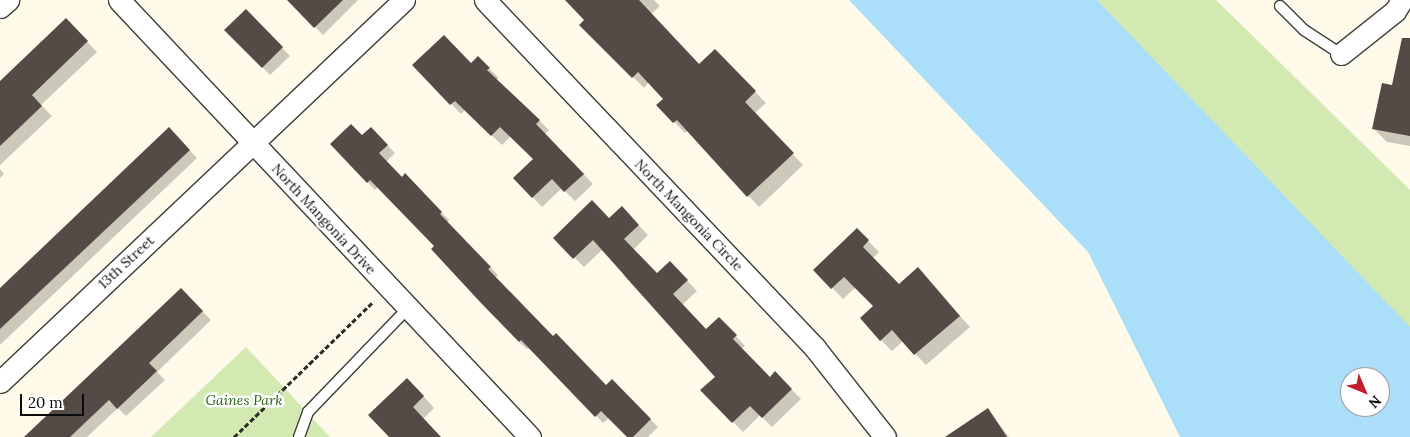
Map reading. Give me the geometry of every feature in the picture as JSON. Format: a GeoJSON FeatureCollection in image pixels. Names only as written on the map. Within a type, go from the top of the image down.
{"type":"FeatureCollection","features":[{"type":"Feature","properties":{"kind":"street"},"geometry":{"type":"LineString","coordinates":[[0,7],[8,0]]}},
{"type":"Feature","properties":{"kind":"street","name":"North Mangonia Drive"},"geometry":{"type":"LineString","coordinates":[[119,0],[530,437]]}},
{"type":"Feature","properties":{"kind":"street"},"geometry":{"type":"LineString","coordinates":[[253,143],[404,0]]}},
{"type":"Feature","properties":{"kind":"street","name":"North Mangonia Circle"},"geometry":{"type":"LineString","coordinates":[[485,0],[816,348],[885,437]]}},
{"type":"Feature","properties":{"kind":"street"},"geometry":{"type":"LineString","coordinates":[[1341,54],[1395,11],[1402,0]]}},
{"type":"Feature","properties":{"kind":"street","name":"13th Street"},"geometry":{"type":"LineString","coordinates":[[0,382],[253,143]]}},
{"type":"Feature","properties":{"kind":"lane"},"geometry":{"type":"LineString","coordinates":[[1280,2],[1304,30],[1341,54]]}},
{"type":"Feature","properties":{"kind":"lane"},"geometry":{"type":"LineString","coordinates":[[299,437],[308,412],[408,308]]}},
{"type":"Feature","properties":{"kind":"path"},"geometry":{"type":"LineString","coordinates":[[234,437],[388,287]]}},
{"type":"Feature","properties":{"kind":"green space"},"geometry":{"type":"Polygon","coordinates":[[[1096,0],[1216,0],[1410,190],[1410,328],[1096,0]]]}},
{"type":"Feature","properties":{"kind":"green space","name":"Gaines Park"},"geometry":{"type":"Polygon","coordinates":[[[246,347],[330,437],[151,437],[246,347]]]}},
{"type":"Feature","properties":{"kind":"water"},"geometry":{"type":"Polygon","coordinates":[[[849,0],[1097,0],[1410,327],[1410,437],[1180,437],[1088,252],[849,0]]]}},
{"type":"Feature","properties":{"kind":"building"},"geometry":{"type":"Polygon","coordinates":[[[287,0],[343,0],[314,28],[287,0]]]}},
{"type":"Feature","properties":{"kind":"building"},"geometry":{"type":"Polygon","coordinates":[[[565,0],[639,0],[699,64],[715,49],[756,91],[745,102],[794,153],[747,197],[677,120],[673,123],[656,105],[663,99],[638,72],[632,78],[579,25],[584,20],[565,0]]]}},
{"type":"Feature","properties":{"kind":"building"},"geometry":{"type":"Polygon","coordinates":[[[246,9],[283,47],[262,68],[224,30],[246,9]]]}},
{"type":"Feature","properties":{"kind":"building"},"geometry":{"type":"Polygon","coordinates":[[[66,18],[88,41],[32,95],[42,106],[0,146],[0,81],[66,18]]]}},
{"type":"Feature","properties":{"kind":"building"},"geometry":{"type":"Polygon","coordinates":[[[444,35],[471,63],[478,56],[490,68],[487,70],[540,120],[536,124],[584,174],[564,192],[552,179],[532,198],[513,178],[533,159],[500,127],[491,136],[455,101],[450,105],[412,65],[444,35]]]}},
{"type":"Feature","properties":{"kind":"building"},"geometry":{"type":"Polygon","coordinates":[[[1402,38],[1410,38],[1410,136],[1372,129],[1382,83],[1392,85],[1402,38]]]}},
{"type":"Feature","properties":{"kind":"building"},"geometry":{"type":"Polygon","coordinates":[[[351,124],[362,135],[371,127],[388,145],[379,153],[402,177],[405,173],[442,212],[440,214],[491,267],[488,269],[553,336],[556,333],[606,385],[612,379],[651,419],[633,437],[627,437],[601,411],[595,417],[521,340],[519,342],[481,303],[431,249],[434,246],[370,180],[367,183],[330,144],[351,124]]]}},
{"type":"Feature","properties":{"kind":"building"},"geometry":{"type":"Polygon","coordinates":[[[169,127],[190,150],[0,329],[0,288],[169,127]]]}},
{"type":"Feature","properties":{"kind":"building"},"geometry":{"type":"Polygon","coordinates":[[[592,200],[609,218],[622,206],[639,225],[624,239],[657,273],[670,261],[688,280],[673,294],[706,329],[719,317],[737,335],[733,339],[770,377],[775,371],[792,389],[762,418],[750,406],[732,423],[700,390],[715,377],[593,240],[573,259],[553,238],[592,200]]]}},
{"type":"Feature","properties":{"kind":"building"},"geometry":{"type":"Polygon","coordinates":[[[857,228],[869,240],[863,247],[899,284],[918,267],[960,316],[914,355],[892,330],[880,341],[860,318],[873,306],[844,277],[831,289],[813,270],[857,228]]]}},
{"type":"Feature","properties":{"kind":"building"},"geometry":{"type":"Polygon","coordinates":[[[181,288],[203,311],[149,363],[157,371],[117,409],[109,400],[70,437],[24,437],[181,288]]]}},
{"type":"Feature","properties":{"kind":"building"},"geometry":{"type":"Polygon","coordinates":[[[407,378],[424,396],[413,407],[441,437],[389,437],[368,415],[407,378]]]}},
{"type":"Feature","properties":{"kind":"building"},"geometry":{"type":"Polygon","coordinates":[[[988,408],[1007,437],[945,437],[988,408]]]}}]}
